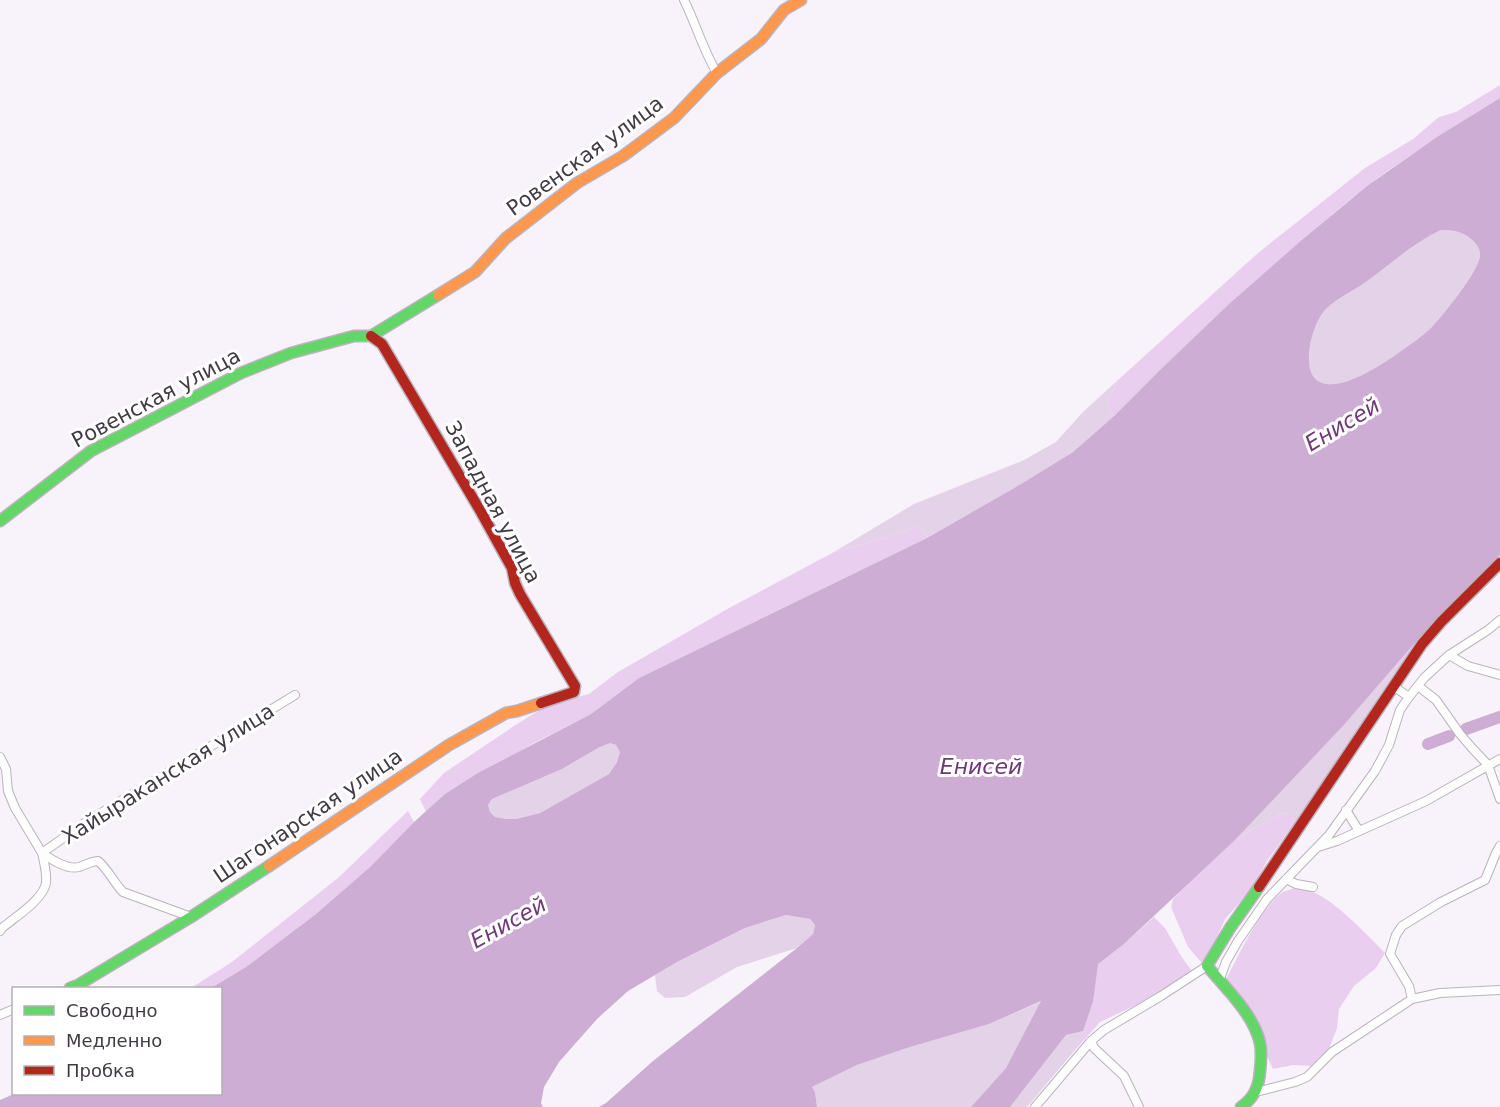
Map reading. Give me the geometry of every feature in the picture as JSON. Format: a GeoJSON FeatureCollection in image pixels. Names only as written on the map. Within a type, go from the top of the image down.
{"type":"FeatureCollection","features":[{"type":"Feature","properties":{"kind":"street"},"geometry":{"type":"LineString","coordinates":[[684,0],[710,62],[717,73]]}},
{"type":"Feature","properties":{"kind":"street","name":"Ровенская улица"},"geometry":{"type":"LineString","coordinates":[[0,521],[91,451],[242,373],[291,353],[354,336],[371,336],[475,272],[506,238],[520,227],[577,183],[623,156],[674,118],[717,73],[761,39],[784,10],[801,0]]}},
{"type":"Feature","properties":{"kind":"street","name":"Западная улица"},"geometry":{"type":"LineString","coordinates":[[371,336],[382,344],[481,512],[512,568],[520,594],[575,686],[574,691]]}},
{"type":"Feature","properties":{"kind":"street"},"geometry":{"type":"LineString","coordinates":[[1035,1107],[1090,1041],[1207,966],[1230,928],[1422,644],[1500,563]]}},
{"type":"Feature","properties":{"kind":"street"},"geometry":{"type":"LineString","coordinates":[[1219,981],[1238,940],[1267,899],[1317,848],[1375,771],[1389,745],[1400,710],[1409,697],[1424,678],[1449,655],[1500,620]]}},
{"type":"Feature","properties":{"kind":"street"},"geometry":{"type":"LineString","coordinates":[[1449,655],[1468,666],[1500,675]]}},
{"type":"Feature","properties":{"kind":"street"},"geometry":{"type":"LineString","coordinates":[[1393,686],[1409,697]]}},
{"type":"Feature","properties":{"kind":"street"},"geometry":{"type":"LineString","coordinates":[[1418,686],[1436,700],[1460,734],[1488,765],[1500,799]]}},
{"type":"Feature","properties":{"kind":"street","name":"Шагонарская улица"},"geometry":{"type":"LineString","coordinates":[[73,987],[191,917],[457,740],[506,713],[574,691]]}},
{"type":"Feature","properties":{"kind":"street","name":"Хайыраканская улица"},"geometry":{"type":"LineString","coordinates":[[42,853],[83,824],[294,695]]}},
{"type":"Feature","properties":{"kind":"street"},"geometry":{"type":"LineString","coordinates":[[0,757],[6,770],[8,791],[15,808],[42,853],[46,875],[45,884],[35,901],[0,931]]}},
{"type":"Feature","properties":{"kind":"street"},"geometry":{"type":"LineString","coordinates":[[1317,848],[1337,842],[1426,801],[1500,759]]}},
{"type":"Feature","properties":{"kind":"street"},"geometry":{"type":"LineString","coordinates":[[1346,810],[1359,831]]}},
{"type":"Feature","properties":{"kind":"street"},"geometry":{"type":"LineString","coordinates":[[1412,999],[1409,986],[1390,954],[1396,936],[1402,926],[1441,902],[1485,880],[1500,846]]}},
{"type":"Feature","properties":{"kind":"street"},"geometry":{"type":"LineString","coordinates":[[42,853],[68,867],[76,868],[98,861],[123,892],[191,917]]}},
{"type":"Feature","properties":{"kind":"street"},"geometry":{"type":"LineString","coordinates":[[1286,879],[1296,884],[1313,887]]}},
{"type":"Feature","properties":{"kind":"street"},"geometry":{"type":"LineString","coordinates":[[1207,966],[1245,1013],[1258,1037],[1261,1056],[1256,1092],[1241,1107]]}},
{"type":"Feature","properties":{"kind":"street"},"geometry":{"type":"LineString","coordinates":[[1256,1092],[1295,1083],[1307,1077],[1332,1052],[1412,999],[1440,993],[1500,990]]}},
{"type":"Feature","properties":{"kind":"street"},"geometry":{"type":"LineString","coordinates":[[1090,1041],[1094,1048],[1124,1076],[1139,1107]]}},
{"type":"Feature","properties":{"kind":"shaded area"},"geometry":{"type":"Polygon","coordinates":[[[1500,85],[1500,98],[1383,174],[1320,225],[1212,321],[1114,416],[1109,410],[1107,401],[1118,380],[1258,253],[1365,168],[1413,139],[1439,117],[1456,112],[1500,85]]]}},
{"type":"Feature","properties":{"kind":"shaded area"},"geometry":{"type":"Polygon","coordinates":[[[1441,230],[1468,236],[1477,245],[1480,254],[1475,270],[1443,315],[1420,338],[1366,373],[1336,384],[1318,381],[1312,374],[1309,354],[1314,331],[1326,309],[1412,247],[1441,230]]]}},
{"type":"Feature","properties":{"kind":"shaded area"},"geometry":{"type":"Polygon","coordinates":[[[1118,380],[1107,401],[1109,410],[1114,416],[1073,452],[1021,484],[927,538],[920,526],[834,552],[914,504],[1022,461],[1056,442],[1082,413],[1118,380]]]}},
{"type":"Feature","properties":{"kind":"shaded area"},"geometry":{"type":"Polygon","coordinates":[[[920,526],[927,538],[639,678],[591,714],[534,743],[445,794],[426,812],[420,799],[444,773],[549,704],[589,694],[618,672],[731,607],[834,552],[920,526]]]}},
{"type":"Feature","properties":{"kind":"shaded area"},"geometry":{"type":"Polygon","coordinates":[[[1433,622],[1392,677],[1295,822],[1290,815],[1282,813],[1237,838],[1343,726],[1433,622]]]}},
{"type":"Feature","properties":{"kind":"shaded area"},"geometry":{"type":"Polygon","coordinates":[[[610,743],[616,745],[620,752],[609,774],[540,813],[506,819],[495,817],[490,812],[488,805],[492,799],[562,769],[610,743]]]}},
{"type":"Feature","properties":{"kind":"shaded area"},"geometry":{"type":"Polygon","coordinates":[[[408,811],[414,822],[370,867],[316,914],[246,967],[213,987],[193,987],[232,962],[338,878],[408,811]]]}},
{"type":"Feature","properties":{"kind":"shaded area"},"geometry":{"type":"Polygon","coordinates":[[[1282,813],[1290,815],[1295,822],[1267,861],[1251,890],[1225,919],[1209,956],[1201,962],[1188,947],[1171,907],[1173,899],[1237,838],[1282,813]]]}},
{"type":"Feature","properties":{"kind":"shaded area"},"geometry":{"type":"Polygon","coordinates":[[[1297,887],[1311,891],[1330,902],[1385,953],[1376,968],[1354,986],[1339,1009],[1337,1028],[1329,1049],[1311,1066],[1293,1065],[1273,1069],[1266,1054],[1265,1039],[1252,1016],[1226,980],[1251,932],[1267,908],[1283,892],[1297,887]]]}},
{"type":"Feature","properties":{"kind":"shaded area"},"geometry":{"type":"Polygon","coordinates":[[[786,915],[810,919],[815,925],[813,934],[797,948],[737,967],[685,997],[665,998],[657,991],[655,975],[677,962],[745,928],[786,915]]]}},
{"type":"Feature","properties":{"kind":"shaded area"},"geometry":{"type":"Polygon","coordinates":[[[1154,917],[1165,928],[1192,971],[1149,999],[1100,1022],[1076,1049],[1093,1002],[1097,964],[1154,917]]]}},
{"type":"Feature","properties":{"kind":"shaded area"},"geometry":{"type":"Polygon","coordinates":[[[1042,1001],[1006,1068],[971,1107],[817,1107],[812,1087],[857,1065],[989,1024],[1042,1001]]]}},
{"type":"Feature","properties":{"kind":"shaded area"},"geometry":{"type":"Polygon","coordinates":[[[1083,1031],[1076,1049],[1027,1107],[1010,1107],[1066,1035],[1083,1031]]]}},
{"type":"Feature","properties":{"kind":"water","name":"Енисей"},"geometry":{"type":"Polygon","coordinates":[[[1500,98],[1500,555],[1433,622],[1343,726],[1237,838],[1124,944],[1098,964],[1093,1002],[1083,1031],[1066,1035],[1010,1107],[971,1107],[1006,1068],[1041,1001],[989,1024],[857,1065],[812,1087],[817,1107],[599,1107],[653,1061],[813,934],[815,925],[810,919],[786,915],[745,928],[677,962],[628,991],[597,1019],[559,1062],[544,1087],[541,1103],[543,1107],[0,1107],[0,1100],[12,1095],[222,1095],[222,987],[213,987],[246,967],[316,914],[370,867],[445,794],[478,773],[591,714],[639,678],[927,538],[1073,452],[1114,416],[1228,305],[1367,186],[1437,137],[1500,98]],[[1441,230],[1412,247],[1326,309],[1314,331],[1309,354],[1312,374],[1318,381],[1336,384],[1366,373],[1420,338],[1443,315],[1475,270],[1480,254],[1477,245],[1468,236],[1441,230]],[[610,743],[598,748],[562,769],[492,799],[488,805],[490,812],[495,817],[506,819],[540,813],[609,774],[620,752],[616,745],[610,743]]]}},
{"type":"Feature","properties":{"kind":"waterway"},"geometry":{"type":"LineString","coordinates":[[1466,729],[1500,717]]}},
{"type":"Feature","properties":{"kind":"waterway"},"geometry":{"type":"LineString","coordinates":[[1428,744],[1449,736]]}},
{"type":"Feature","properties":{"kind":"traffic: fast"},"geometry":{"type":"LineString","coordinates":[[0,521],[91,451],[241,373],[291,353],[354,336],[371,336],[438,295]]}},
{"type":"Feature","properties":{"kind":"traffic: fast"},"geometry":{"type":"LineString","coordinates":[[73,987],[191,917],[269,866]]}},
{"type":"Feature","properties":{"kind":"traffic: fast"},"geometry":{"type":"LineString","coordinates":[[1241,1107],[1249,1100],[1257,1087],[1261,1061],[1260,1043],[1252,1022],[1207,966],[1259,887]]}},
{"type":"Feature","properties":{"kind":"traffic: slow"},"geometry":{"type":"LineString","coordinates":[[438,295],[475,272],[506,238],[577,183],[623,156],[674,118],[717,73],[761,39],[784,10],[801,0]]}},
{"type":"Feature","properties":{"kind":"traffic: slow"},"geometry":{"type":"LineString","coordinates":[[269,866],[449,745],[506,713],[541,703]]}},
{"type":"Feature","properties":{"kind":"traffic: jam"},"geometry":{"type":"LineString","coordinates":[[371,336],[382,344],[481,512],[512,568],[520,594],[575,686],[574,692],[541,703]]}},
{"type":"Feature","properties":{"kind":"traffic: jam"},"geometry":{"type":"LineString","coordinates":[[1259,887],[1422,644],[1500,563]]}}]}
